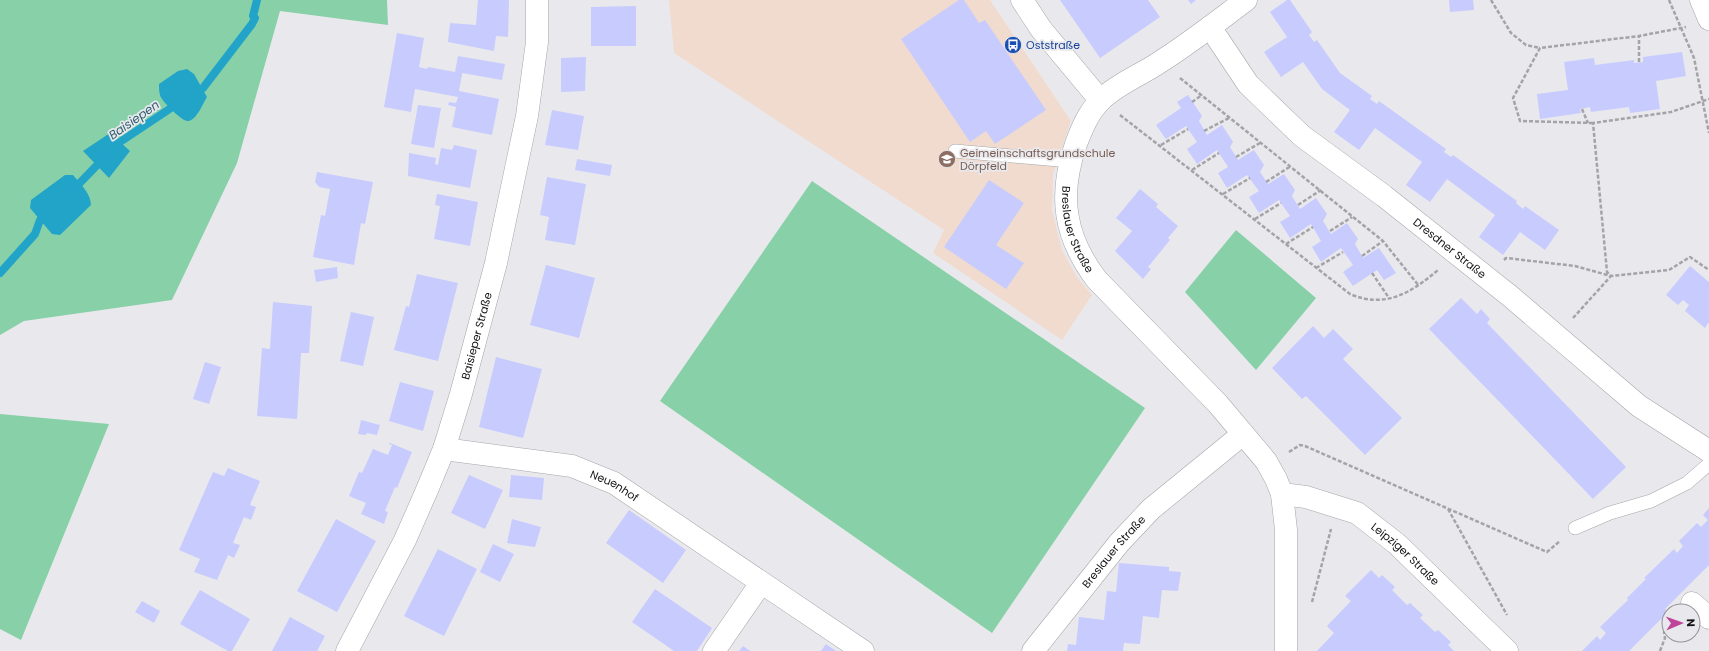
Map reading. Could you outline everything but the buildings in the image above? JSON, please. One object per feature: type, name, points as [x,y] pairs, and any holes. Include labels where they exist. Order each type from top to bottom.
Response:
[{"type":"street","name":"Baisieper Straße","points":[[347,651],[405,540],[444,449],[481,322],[496,263],[527,116],[537,42],[537,0]]},
{"type":"street","points":[[1022,0],[1041,28],[1100,100]]},
{"type":"street","name":"Breslauer Straße","points":[[1246,0],[1160,63],[1122,84],[1100,100],[1087,118],[1070,161],[1066,178],[1067,211],[1076,247],[1086,266],[1097,280],[1218,404],[1244,434],[1270,468],[1282,494],[1286,530],[1286,651]]},
{"type":"street","name":"Dresdner Straße","points":[[1210,27],[1248,84],[1302,136],[1384,196],[1489,280],[1639,406],[1709,451]]},
{"type":"street","name":"Breslauer Straße","points":[[1033,651],[1089,578],[1124,537],[1151,509],[1244,434]]},
{"type":"street","name":"Neuenhof","points":[[444,449],[572,466],[614,483],[863,651]]},
{"type":"street","name":"Leipziger Straße","points":[[1282,494],[1306,497],[1357,513],[1397,544],[1507,651]]},
{"type":"street","points":[[714,651],[761,583]]},
{"type":"street","points":[[1692,602],[1709,618]]},
{"type":"lane","points":[[955,151],[1070,161]]},
{"type":"lane","points":[[1575,528],[1610,514],[1651,501],[1687,483],[1709,464]]},
{"type":"path","points":[[1491,0],[1511,33],[1526,46],[1540,48],[1639,36],[1682,29],[1706,12]]},
{"type":"path","points":[[1669,0],[1694,58],[1704,101],[1709,133]]},
{"type":"path","points":[[1638,62],[1639,36]]},
{"type":"path","points":[[1540,48],[1512,98],[1520,120],[1593,123],[1671,112],[1709,99]]},
{"type":"path","points":[[1120,114],[1350,294],[1367,300],[1389,298],[1411,291],[1420,286],[1383,240],[1352,217],[1321,190],[1160,63]]},
{"type":"path","points":[[1192,102],[1202,95]]},
{"type":"path","points":[[1582,109],[1588,123]]},
{"type":"path","points":[[1204,131],[1229,118]]},
{"type":"path","points":[[1593,123],[1607,272],[1611,276]]},
{"type":"path","points":[[1160,145],[1188,129]]},
{"type":"path","points":[[1236,157],[1260,143]]},
{"type":"path","points":[[1192,170],[1219,153]]},
{"type":"path","points":[[1266,182],[1291,166]]},
{"type":"path","points":[[1223,194],[1250,178]]},
{"type":"path","points":[[1298,205],[1321,190]]},
{"type":"path","points":[[1255,219],[1281,203]]},
{"type":"path","points":[[1330,231],[1352,217]]},
{"type":"path","points":[[1286,244],[1313,227]]},
{"type":"path","points":[[1362,256],[1383,240]]},
{"type":"path","points":[[1316,268],[1343,252]]},
{"type":"path","points":[[1489,280],[1506,258],[1575,266],[1611,276],[1669,270],[1690,257],[1709,270]]},
{"type":"path","points":[[1372,274],[1389,298]]},
{"type":"path","points":[[1557,336],[1611,276]]},
{"type":"path","points":[[1270,468],[1292,449],[1300,445],[1305,446],[1547,552],[1575,528]]},
{"type":"path","points":[[1311,607],[1334,518],[1332,505]]},
{"type":"path","points":[[1448,509],[1508,617]]},
{"type":"shaded area","name":"Geimeinschaftsgrundschule Dörpfeld","points":[[669,0],[990,0],[1071,121],[1053,174],[1052,210],[1062,250],[1077,277],[1092,295],[1062,340],[933,253],[944,230],[674,53]]},
{"type":"green space","points":[[0,0],[387,0],[388,25],[280,11],[237,163],[172,300],[24,321],[0,335]]},
{"type":"green space","points":[[812,181],[1145,408],[992,633],[660,401]]},
{"type":"green space","points":[[1236,230],[1316,298],[1256,370],[1185,292]]},
{"type":"green space","points":[[0,414],[109,424],[21,640],[0,629]]},
{"type":"water","points":[[187,69],[194,74],[207,97],[197,115],[191,120],[186,121],[178,116],[160,96],[159,84],[178,71]]},
{"type":"water","points":[[110,133],[130,151],[109,178],[83,151]]},
{"type":"water","points":[[65,175],[73,175],[85,189],[91,201],[91,205],[60,235],[52,234],[30,208],[31,200]]},
{"type":"waterway","name":"Baisiepen","points":[[193,94],[203,88],[252,24],[255,18],[253,16],[257,0]]},
{"type":"waterway","name":"Baisiepen","points":[[113,150],[120,142],[180,102]]},
{"type":"waterway","name":"Baisiepen","points":[[72,191],[103,159]]},
{"type":"waterway","name":"Baisiepen","points":[[0,273],[35,234],[40,220],[47,213]]},
{"type":"place","name":"Oststraße","points":[[1013,45]]},
{"type":"place","name":"Geimeinschaftsgrundschule Dörpfeld","points":[[947,159]]}]
